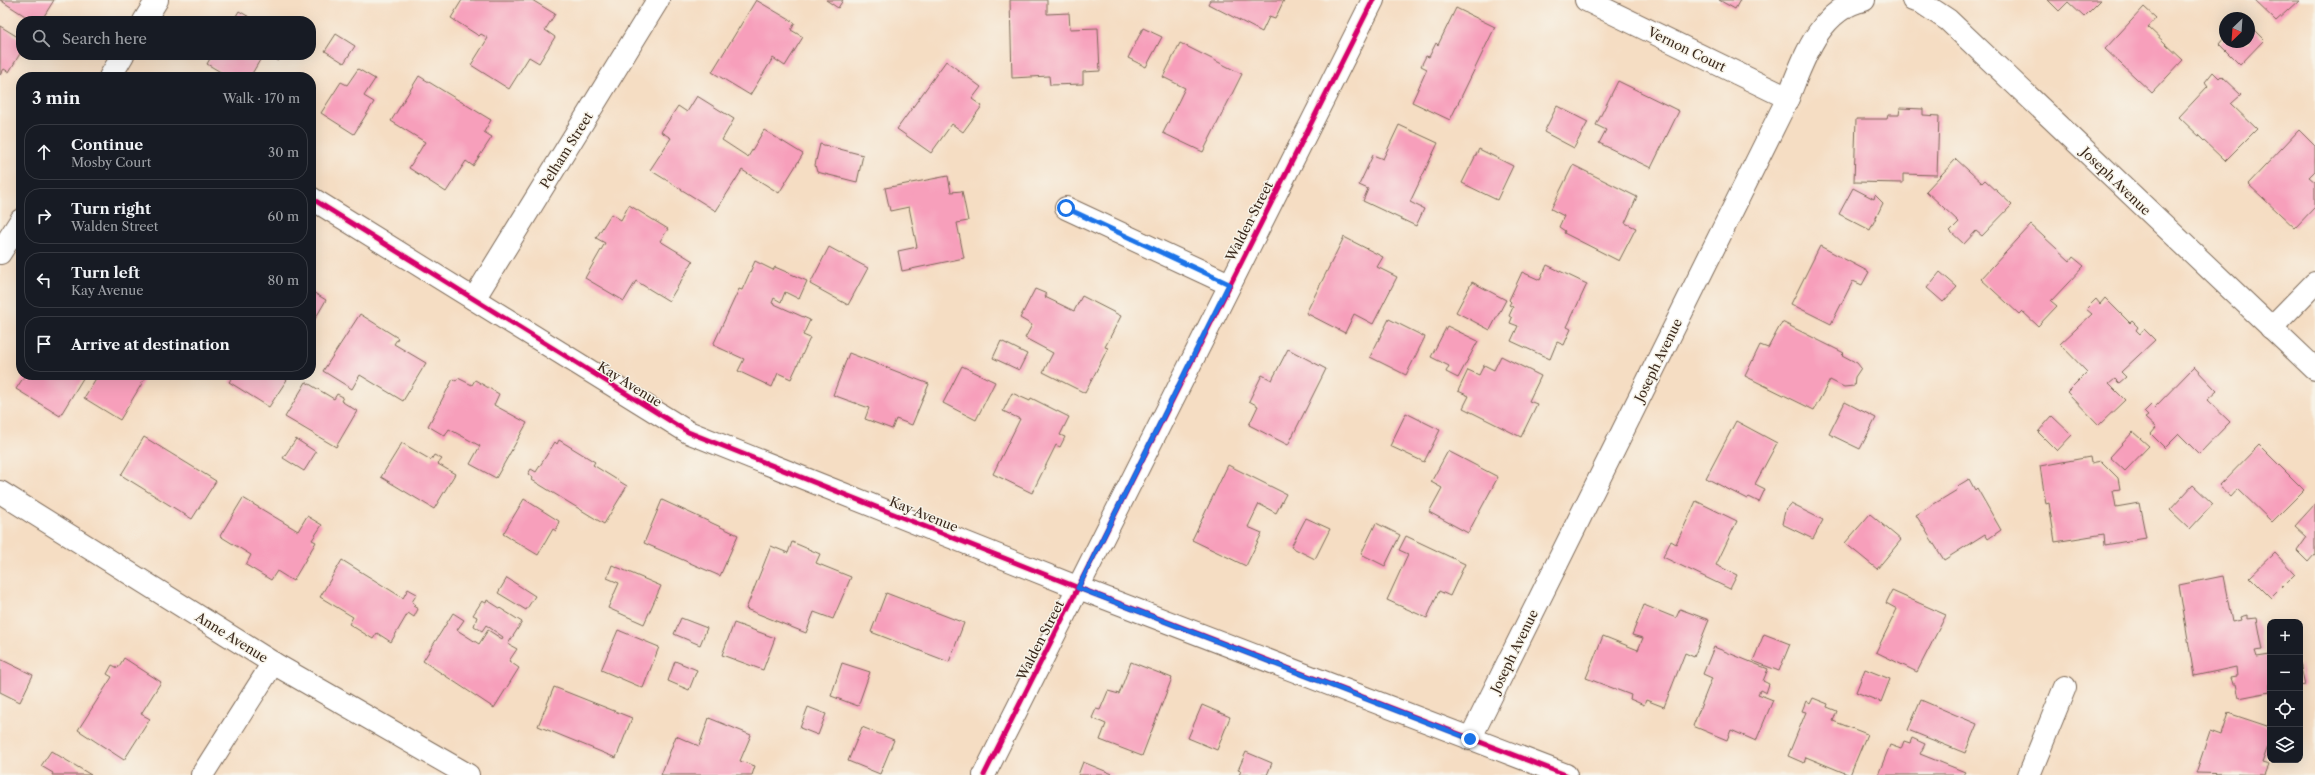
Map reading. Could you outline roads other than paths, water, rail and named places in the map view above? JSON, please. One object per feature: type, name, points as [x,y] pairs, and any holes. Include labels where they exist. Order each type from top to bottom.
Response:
[{"type":"street","points":[[147,16],[157,0]]},
{"type":"street","name":"Pelham Street","points":[[474,299],[658,0]]},
{"type":"street","name":"Walden Street","points":[[984,775],[1229,284],[1373,0]]},
{"type":"street","name":"Vernon Court","points":[[1586,0],[1788,98]]},
{"type":"street","name":"Joseph Avenue","points":[[1470,739],[1788,98],[1809,48],[1826,21],[1857,1],[1864,0]]},
{"type":"street","name":"Joseph Avenue","points":[[1913,0],[1921,2],[1948,20],[2315,369]]},
{"type":"street","points":[[114,72],[121,60]]},
{"type":"street","name":"Kay Avenue","points":[[316,201],[688,432],[1078,588],[1566,775]]},
{"type":"street","points":[[1066,208],[1229,284]]},
{"type":"street","points":[[0,253],[16,228]]},
{"type":"street","points":[[2271,328],[2315,283]]},
{"type":"street","name":"Anne Avenue","points":[[0,492],[273,663],[468,775]]},
{"type":"street","points":[[202,775],[273,663]]},
{"type":"street","points":[[2029,775],[2065,687]]}]
